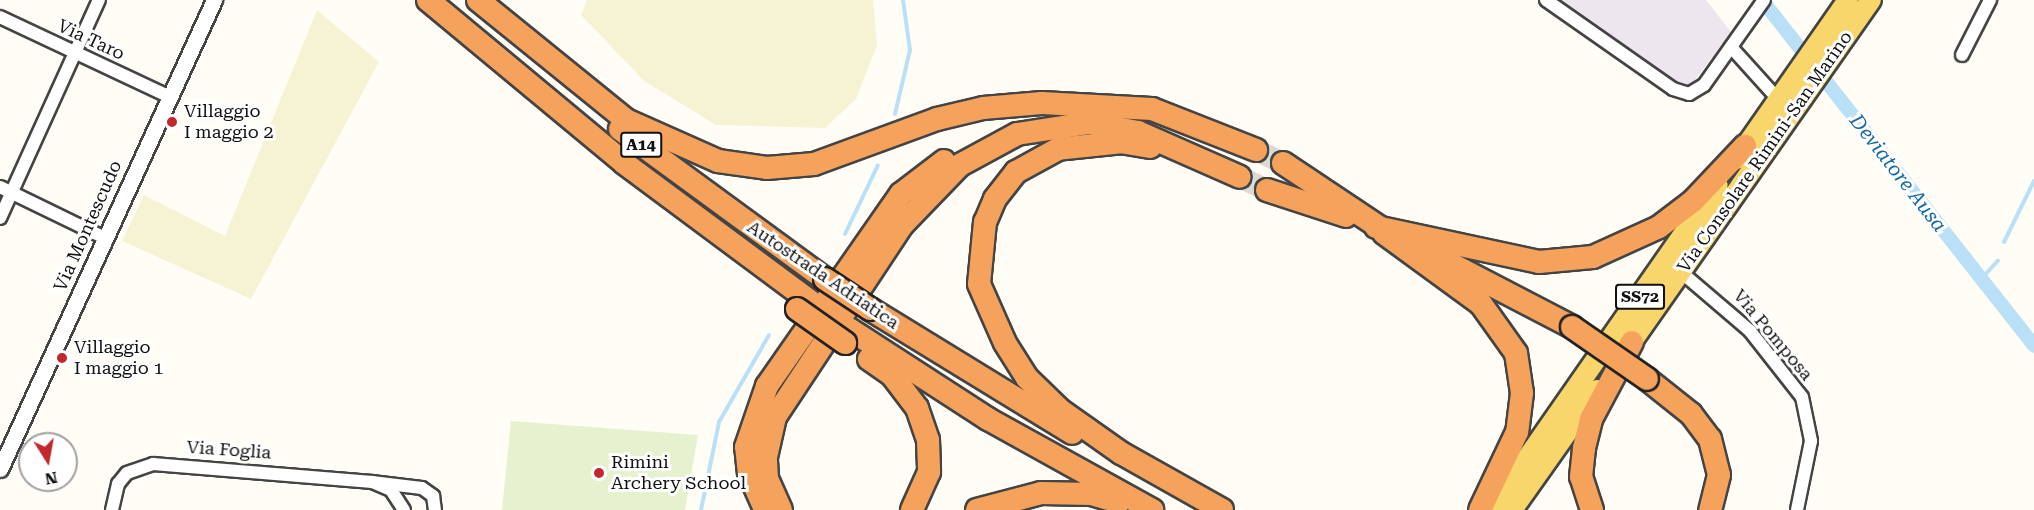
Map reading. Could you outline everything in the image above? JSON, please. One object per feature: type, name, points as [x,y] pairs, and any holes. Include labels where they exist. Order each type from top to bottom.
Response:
[{"type":"highway","name":"A14","points":[[428,0],[624,164],[647,196],[847,336]]},
{"type":"highway","name":"Autostrada Adriatica","points":[[465,0],[700,192],[825,279],[1015,400],[1209,510]]},
{"type":"highway","points":[[478,0],[626,120],[718,161],[767,168],[814,164],[983,108],[1042,103],[1152,109],[1256,150]]},
{"type":"highway","points":[[766,510],[749,474],[746,447],[756,410],[800,334],[902,194],[990,134],[1052,119],[1152,109]]},
{"type":"highway","points":[[781,510],[767,479],[766,457],[775,417],[902,225],[936,184],[1017,134],[1050,127],[1118,125],[1240,177]]},
{"type":"highway","points":[[1189,154],[1123,142],[1042,156],[1016,172],[994,199],[985,222],[979,284],[1005,343],[1028,378],[1060,410],[1121,453],[1222,510]]},
{"type":"highway","points":[[1267,190],[1372,225],[1539,262],[1593,257],[1659,227],[1693,201],[1745,146]]},
{"type":"highway","points":[[1282,163],[1481,304],[1516,353],[1522,393],[1517,432],[1480,510]]},
{"type":"highway","points":[[1372,225],[1572,327],[1691,414],[1710,439],[1719,475],[1710,510]]},
{"type":"highway","name":"Autostrada Adriatica","points":[[847,336],[988,419],[1152,510]]},
{"type":"highway","points":[[847,336],[892,375],[917,408],[928,440],[929,472],[912,510]]},
{"type":"highway","points":[[1592,510],[1581,477],[1584,448],[1591,419],[1632,342]]},
{"type":"highway","points":[[977,510],[1041,494],[1091,494],[1144,510]]},
{"type":"main road","name":"Via Consolare Rimini-San Marino","points":[[1833,38],[1848,0]]},
{"type":"main road","name":"Via Consolare Rimini-San Marino","points":[[1491,510],[1745,146],[1790,94],[1833,38],[1871,0]]},
{"type":"main road","name":"Via Consolare Rimini-San Marino","points":[[1512,510],[1681,272],[1790,94]]},
{"type":"street","points":[[0,218],[6,190],[99,0]]},
{"type":"street","name":"Via Montescudo","points":[[0,469],[168,96],[214,0]]},
{"type":"street","points":[[1546,0],[1680,92],[1697,92],[1764,0]]},
{"type":"street","points":[[1962,55],[1990,0]]},
{"type":"street","name":"Via Taro","points":[[0,17],[168,96]]},
{"type":"street","points":[[1731,47],[1790,94]]},
{"type":"street","points":[[6,190],[105,238]]},
{"type":"street","name":"Via Pomposa","points":[[1681,272],[1750,331],[1802,397],[1811,441],[1797,510]]},
{"type":"street","name":"Via Foglia","points":[[112,510],[118,484],[127,473],[153,464],[422,488],[432,496],[435,510]]},
{"type":"street","name":"Via Foglia","points":[[372,482],[391,490],[404,510]]},
{"type":"shaded area","points":[[587,0],[873,0],[877,45],[856,99],[825,128],[716,125],[644,81],[581,15]]},
{"type":"shaded area","points":[[1556,0],[1706,0],[1731,32],[1692,84],[1684,87]]},
{"type":"shaded area","points":[[317,10],[379,62],[251,299],[122,241],[144,195],[225,236]]},
{"type":"green space","name":"Rimini Archery School","points":[[511,421],[698,435],[685,510],[502,510]]},
{"type":"waterway","points":[[895,114],[910,50],[903,0]]},
{"type":"waterway","name":"Deviatore Ausa","points":[[1762,0],[2034,346]]},
{"type":"waterway","points":[[845,234],[878,165]]},
{"type":"waterway","points":[[2004,242],[2034,181]]},
{"type":"waterway","points":[[1981,279],[1998,261]]},
{"type":"waterway","points":[[701,510],[719,422],[769,335]]},
{"type":"tunnel","points":[[1256,150],[1283,163]]},
{"type":"tunnel","points":[[1240,177],[1267,190]]},
{"type":"place","name":"Villaggio I maggio 2","points":[[172,122]]},
{"type":"place","name":"Villaggio I maggio 1","points":[[62,358]]},
{"type":"place","name":"Rimini Archery School","points":[[599,473]]}]
